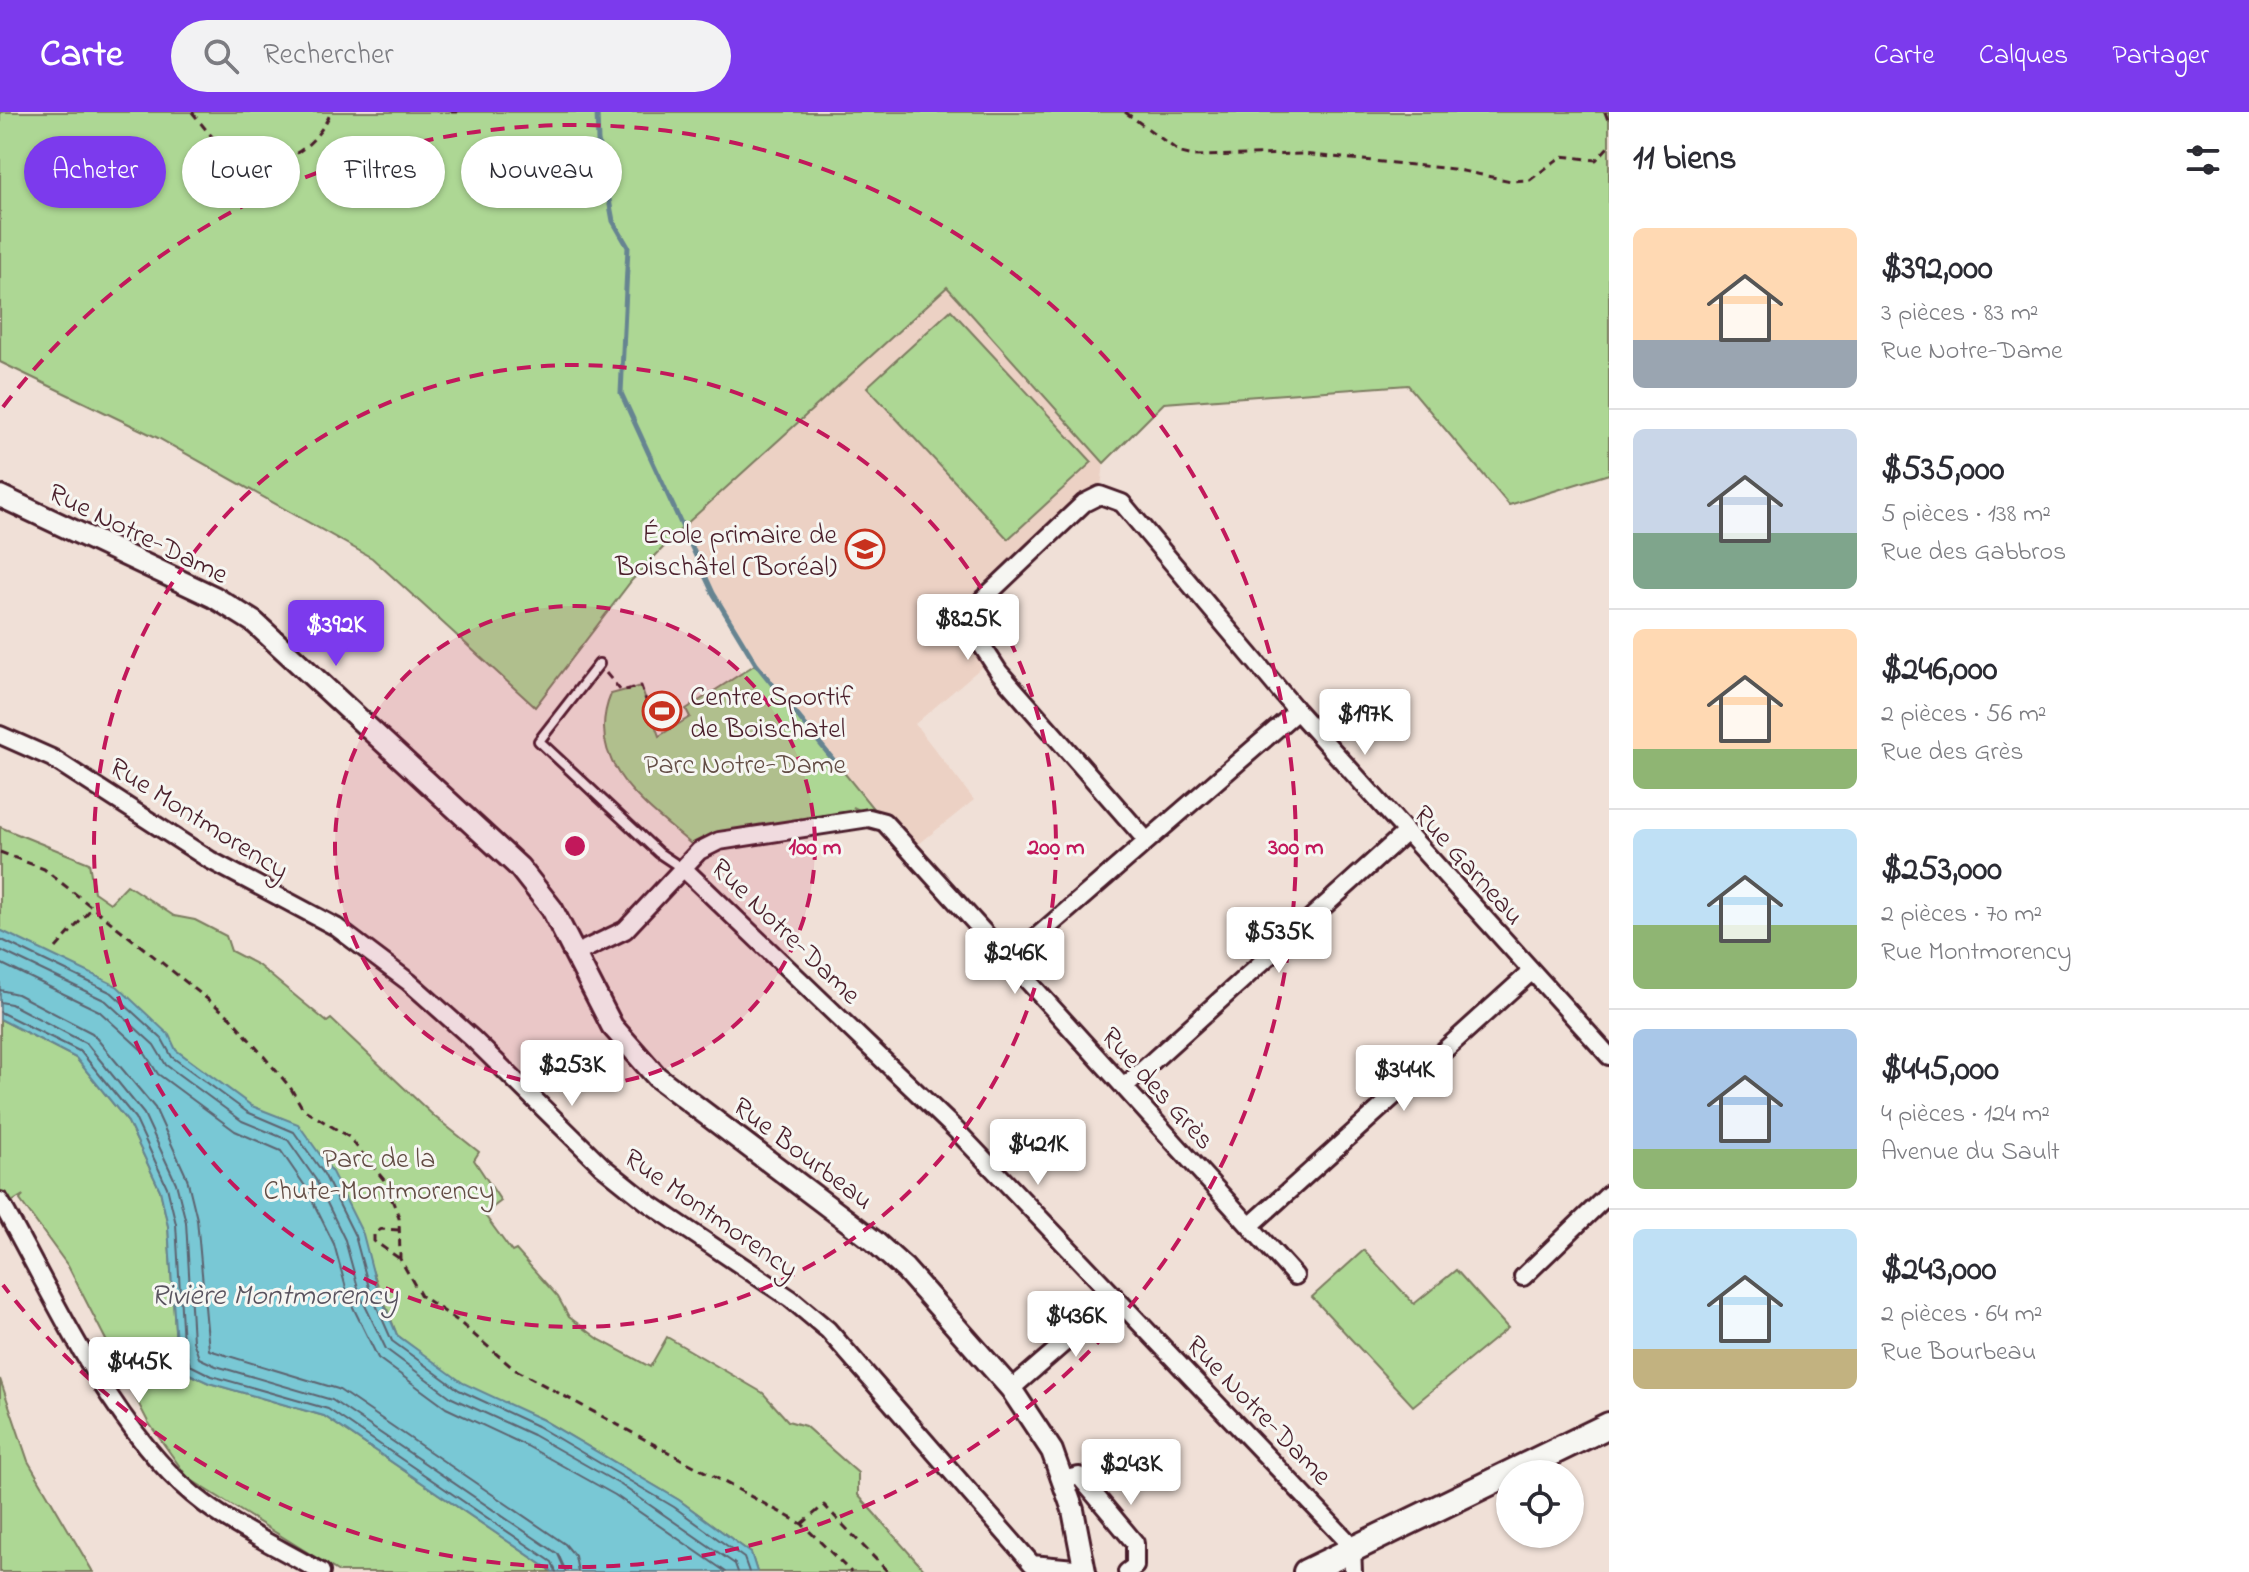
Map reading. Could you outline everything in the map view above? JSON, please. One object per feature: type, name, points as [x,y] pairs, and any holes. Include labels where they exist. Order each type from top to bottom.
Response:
[{"type":"main road","points":[[1306,1572],[1352,1546],[1609,1425]]},
{"type":"street","name":"Rue Garneau","points":[[1147,841],[999,672],[970,627],[975,608],[983,599],[1084,503],[1100,495],[1122,503],[1297,711],[1609,1056]]},
{"type":"street","name":"Rue Notre-Dame","points":[[0,496],[214,597],[254,622],[519,867],[552,909],[575,954],[625,930],[684,869],[954,1128],[1352,1546]]},
{"type":"street","points":[[1010,960],[1297,711]]},
{"type":"street","name":"Rue Montmorency","points":[[0,735],[52,758],[210,860],[336,927],[409,982],[602,1166],[647,1202],[791,1299],[828,1330],[1032,1564],[1085,1570]]},
{"type":"street","name":"Rue des Grès","points":[[684,869],[699,851],[719,841],[869,818],[884,822],[1295,1276]]},
{"type":"street","points":[[1124,1087],[1406,832]]},
{"type":"street","name":"Rue Bourbeau","points":[[575,954],[612,1026],[657,1077],[874,1241],[905,1269],[1011,1389],[1052,1451],[1073,1510],[1085,1570]]},
{"type":"street","points":[[1250,1226],[1532,971]]},
{"type":"street","points":[[1523,1277],[1609,1194]]},
{"type":"street","points":[[0,1201],[122,1417],[164,1468],[205,1504],[321,1572]]},
{"type":"street","points":[[1011,1389],[1116,1298]]},
{"type":"street","points":[[1062,1480],[1079,1476],[1135,1543],[1135,1566],[1127,1572]]},
{"type":"street","points":[[1352,1546],[1353,1572]]},
{"type":"lane","points":[[599,664],[539,741],[659,853],[684,869]]},
{"type":"path","points":[[192,112],[234,155],[264,163],[294,156],[319,133],[331,112]]},
{"type":"path","points":[[451,112],[458,112]]},
{"type":"path","points":[[1125,112],[1181,153],[1194,156],[1302,154],[1453,169],[1511,181],[1530,180],[1562,156],[1596,160],[1609,146]]},
{"type":"path","points":[[1605,112],[1609,123]]},
{"type":"path","points":[[599,664],[621,691],[641,686],[650,712]]},
{"type":"path","points":[[0,852],[44,869],[230,1017],[290,1087],[303,1109],[349,1137],[384,1180],[399,1217],[400,1259]]},
{"type":"path","points":[[56,948],[91,909]]},
{"type":"path","points":[[399,1230],[382,1229],[374,1233],[374,1241],[400,1259],[421,1296],[458,1321],[514,1369],[802,1524],[851,1572]]},
{"type":"path","points":[[802,1524],[824,1505],[888,1572]]},
{"type":"shaded area","name":"École primaire de Boischâtel (Boréal)","points":[[947,287],[1104,463],[1100,495],[983,599],[970,627],[990,660],[915,724],[974,800],[910,851],[756,664],[713,593],[684,526]]},
{"type":"green space","points":[[0,112],[1609,112],[1609,474],[1509,505],[1408,385],[1164,403],[1104,463],[947,287],[684,526],[632,580],[535,707],[372,558],[158,438],[0,362]]},
{"type":"green space","points":[[951,310],[1092,462],[1008,539],[867,387]]},
{"type":"green space","name":"Parc Notre-Dame","points":[[756,664],[884,822],[853,807],[869,818],[699,851],[626,784],[613,764],[605,743],[604,720],[611,694],[641,686],[659,736],[690,717],[686,709]]},
{"type":"green space","name":"Parc de la Chute-Montmorency","points":[[0,827],[89,863],[94,892],[110,903],[127,885],[174,916],[195,920],[226,936],[231,951],[258,965],[327,1022],[331,1019],[435,1117],[479,1152],[474,1160],[501,1201],[484,1214],[512,1252],[516,1250],[558,1297],[569,1317],[600,1340],[650,1367],[667,1337],[763,1393],[788,1421],[805,1426],[858,1473],[858,1495],[926,1572],[757,1572],[751,1553],[679,1500],[541,1419],[464,1387],[397,1335],[371,1267],[205,1072],[182,1055],[0,953]]},
{"type":"green space","points":[[0,1019],[76,1058],[128,1122],[160,1190],[168,1226],[176,1344],[183,1371],[209,1383],[324,1416],[553,1572],[339,1572],[188,1478],[148,1422],[68,1266],[20,1200],[23,1195],[0,1209]]},
{"type":"green space","points":[[1364,1250],[1414,1304],[1456,1270],[1508,1328],[1413,1406],[1312,1297]]},
{"type":"green space","points":[[0,1379],[28,1461],[93,1572],[0,1572]]},
{"type":"water","name":"Rivière Montmorency","points":[[0,930],[117,986],[169,1035],[176,1050],[252,1106],[298,1124],[331,1170],[363,1234],[377,1288],[397,1335],[463,1383],[541,1419],[679,1500],[751,1553],[757,1572],[553,1572],[324,1416],[209,1383],[183,1371],[176,1344],[168,1226],[160,1190],[128,1122],[76,1058],[0,1019]]},
{"type":"waterway","points":[[597,112],[598,141],[613,221],[628,247],[621,393],[713,593],[756,664],[839,767]]},
{"type":"place","name":"École primaire de Boischâtel (Boréal)","points":[[865,549]]},
{"type":"place","name":"Centre Sportif de Boischatel","points":[[662,711]]}]
